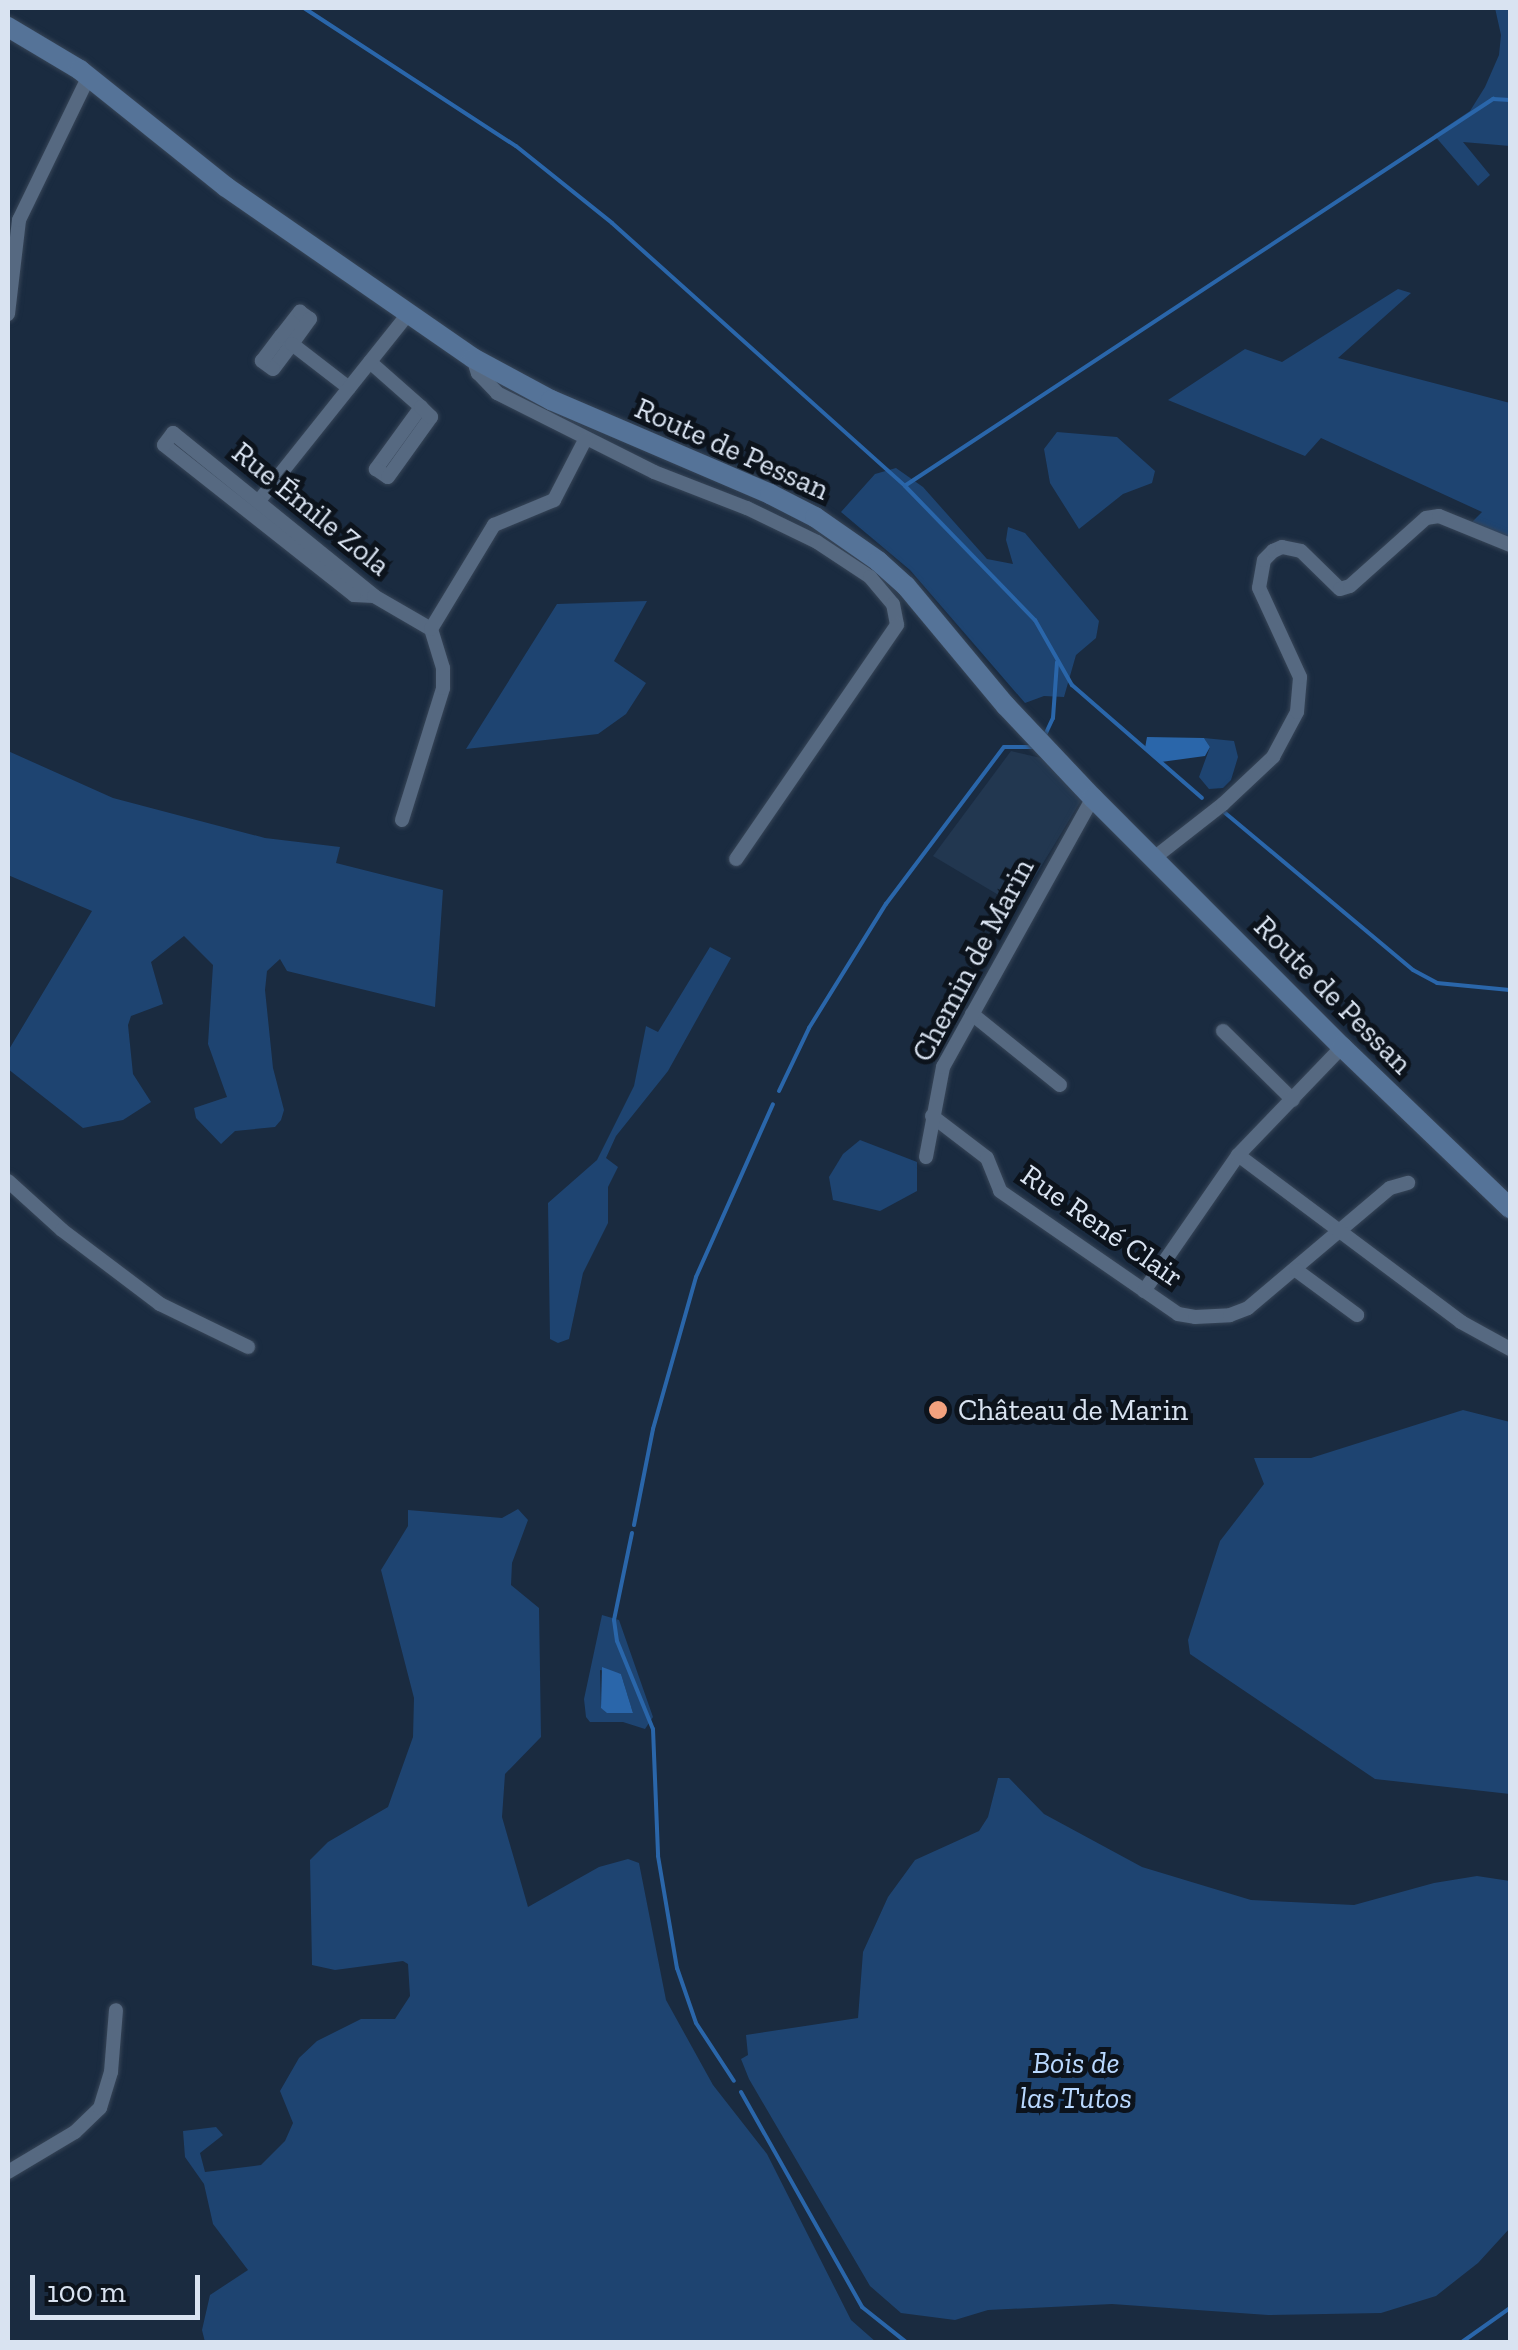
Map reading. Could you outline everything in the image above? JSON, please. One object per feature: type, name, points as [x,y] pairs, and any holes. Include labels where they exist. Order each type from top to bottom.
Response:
[{"type":"main road","name":"Route de Pessan","points":[[8,27],[89,76],[226,187],[473,358],[551,400],[770,494],[815,517],[878,561],[906,586],[1006,706],[1093,798],[1510,1208]]},
{"type":"street","points":[[8,314],[13,223],[89,76]]},
{"type":"street","points":[[258,502],[408,314]]},
{"type":"street","points":[[286,340],[349,388]]},
{"type":"street","points":[[473,358],[478,372],[497,393],[585,440],[747,508],[842,556],[870,577],[898,616],[897,625],[736,858]]},
{"type":"street","points":[[370,362],[431,417],[388,478],[376,469],[421,408]]},
{"type":"street","name":"Rue Émile Zola","points":[[374,596],[354,595],[164,445],[173,433],[374,596],[431,629]]},
{"type":"street","points":[[402,820],[443,688],[443,668],[431,629],[494,526],[554,500],[585,440]]},
{"type":"street","points":[[654,472],[663,450]]},
{"type":"street","points":[[1154,858],[1223,804],[1274,757],[1297,712],[1300,677],[1259,588],[1264,560],[1273,552],[1282,546],[1301,551],[1340,589],[1350,586],[1426,518],[1439,516],[1510,545]]},
{"type":"street","name":"Chemin de Marin","points":[[926,1157],[943,1067],[1093,798]]},
{"type":"street","points":[[972,1014],[1060,1084]]},
{"type":"street","points":[[1223,1030],[1293,1100]]},
{"type":"street","points":[[1144,1291],[1238,1155],[1342,1047]]},
{"type":"street","name":"Rue René Clair","points":[[932,1116],[988,1158],[1000,1191],[1178,1314],[1212,1318],[1248,1308],[1390,1188],[1408,1183]]},
{"type":"street","points":[[1238,1155],[1461,1322],[1510,1349]]},
{"type":"street","points":[[8,1181],[62,1230],[160,1304],[248,1347]]},
{"type":"street","points":[[1296,1270],[1357,1315]]},
{"type":"street","points":[[8,2172],[75,2132],[100,2108],[110,2072],[116,2010]]},
{"type":"shaded area","points":[[1147,737],[1204,738],[1210,747],[1205,756],[1161,762],[1145,748]]},
{"type":"shaded area","points":[[1011,751],[1041,758],[1082,799],[1017,906],[933,856]]},
{"type":"shaded area","points":[[602,1667],[621,1674],[633,1713],[607,1713],[601,1708]]},
{"type":"green space","points":[[1495,8],[1510,8],[1510,146],[1463,142],[1490,175],[1478,186],[1434,135],[1470,111],[1485,87],[1499,55],[1501,35]]},
{"type":"green space","points":[[1398,289],[1411,293],[1338,358],[1510,403],[1510,538],[1472,522],[1482,512],[1321,438],[1305,456],[1168,400],[1245,349],[1282,362]]},
{"type":"green space","points":[[1057,432],[1117,437],[1155,471],[1152,483],[1123,494],[1079,529],[1050,483],[1044,449]]},
{"type":"green space","points":[[896,468],[923,487],[987,559],[1013,564],[1006,540],[1008,527],[1025,533],[1099,621],[1096,638],[1076,655],[1064,697],[1044,696],[1025,703],[910,570],[841,512],[875,474]]},
{"type":"green space","points":[[647,601],[614,661],[646,683],[626,714],[598,734],[466,749],[557,604]]},
{"type":"green space","points":[[1204,738],[1234,741],[1238,757],[1231,780],[1223,788],[1209,789],[1199,777],[1210,747]]},
{"type":"green space","points":[[8,751],[113,798],[265,838],[340,847],[336,863],[443,890],[435,1007],[287,971],[280,959],[267,971],[265,990],[273,1068],[284,1110],[281,1120],[275,1127],[235,1131],[221,1144],[196,1118],[194,1108],[227,1097],[208,1044],[213,965],[184,936],[151,962],[163,1004],[131,1016],[128,1025],[133,1074],[151,1102],[123,1120],[83,1128],[8,1069],[8,1051],[92,911],[8,875]]},
{"type":"green space","points":[[710,947],[731,958],[668,1071],[616,1136],[606,1158],[618,1167],[608,1187],[608,1223],[583,1273],[569,1339],[558,1343],[550,1339],[548,1203],[597,1160],[634,1086],[646,1026],[658,1032]]},
{"type":"green space","points":[[860,1140],[917,1162],[917,1191],[880,1211],[833,1200],[829,1177],[843,1154]]},
{"type":"green space","points":[[1463,1410],[1510,1422],[1510,1794],[1375,1779],[1190,1654],[1188,1640],[1220,1541],[1264,1484],[1254,1458],[1311,1458]]},
{"type":"green space","points":[[518,1509],[528,1520],[512,1563],[511,1585],[539,1608],[541,1737],[505,1774],[502,1817],[528,1907],[599,1867],[628,1859],[639,1863],[666,2000],[713,2085],[767,2154],[851,2320],[876,2342],[205,2342],[202,2330],[210,2295],[248,2270],[213,2224],[204,2184],[185,2157],[183,2131],[216,2127],[223,2135],[200,2153],[205,2172],[261,2165],[285,2141],[293,2123],[280,2091],[299,2058],[317,2041],[361,2019],[395,2019],[410,1996],[408,1964],[403,1961],[335,1970],[312,1965],[310,1860],[328,1842],[388,1807],[413,1737],[414,1698],[381,1570],[408,1526],[408,1510],[502,1518]]},
{"type":"green space","points":[[602,1615],[619,1620],[653,1717],[645,1729],[623,1722],[590,1722],[584,1699]],"holes":[[[600,1670],[621,1674],[633,1713],[601,1708]]]},
{"type":"green space","name":"Bois de las Tutos","points":[[998,1778],[1009,1778],[1044,1814],[1142,1867],[1251,1900],[1354,1905],[1434,1883],[1477,1876],[1510,1881],[1510,2228],[1478,2263],[1436,2296],[1381,2313],[1268,2315],[1112,2304],[988,2310],[955,2320],[901,2313],[870,2286],[749,2079],[741,2059],[748,2055],[746,2035],[858,2018],[863,1952],[888,1897],[915,1860],[979,1831],[988,1817]]},
{"type":"waterway","points":[[304,8],[516,146],[612,223],[905,486],[1035,620],[1072,685],[1202,798]]},
{"type":"waterway","points":[[906,485],[1493,99],[1510,100]]},
{"type":"waterway","points":[[1045,735],[1053,718],[1057,662]]},
{"type":"waterway","points":[[779,1091],[809,1028],[886,904],[1004,747],[1032,747]]},
{"type":"waterway","points":[[1224,812],[1413,970],[1437,983],[1510,990]]},
{"type":"waterway","points":[[634,1525],[653,1429],[696,1277],[773,1104]]},
{"type":"waterway","points":[[632,1533],[614,1620],[617,1641],[653,1729],[658,1856],[677,1968],[696,2023],[734,2081]]},
{"type":"waterway","points":[[741,2092],[862,2307],[906,2342]]},
{"type":"waterway","points":[[1462,2342],[1510,2308]]},
{"type":"place","name":"Château de Marin","points":[[938,1410]]}]
